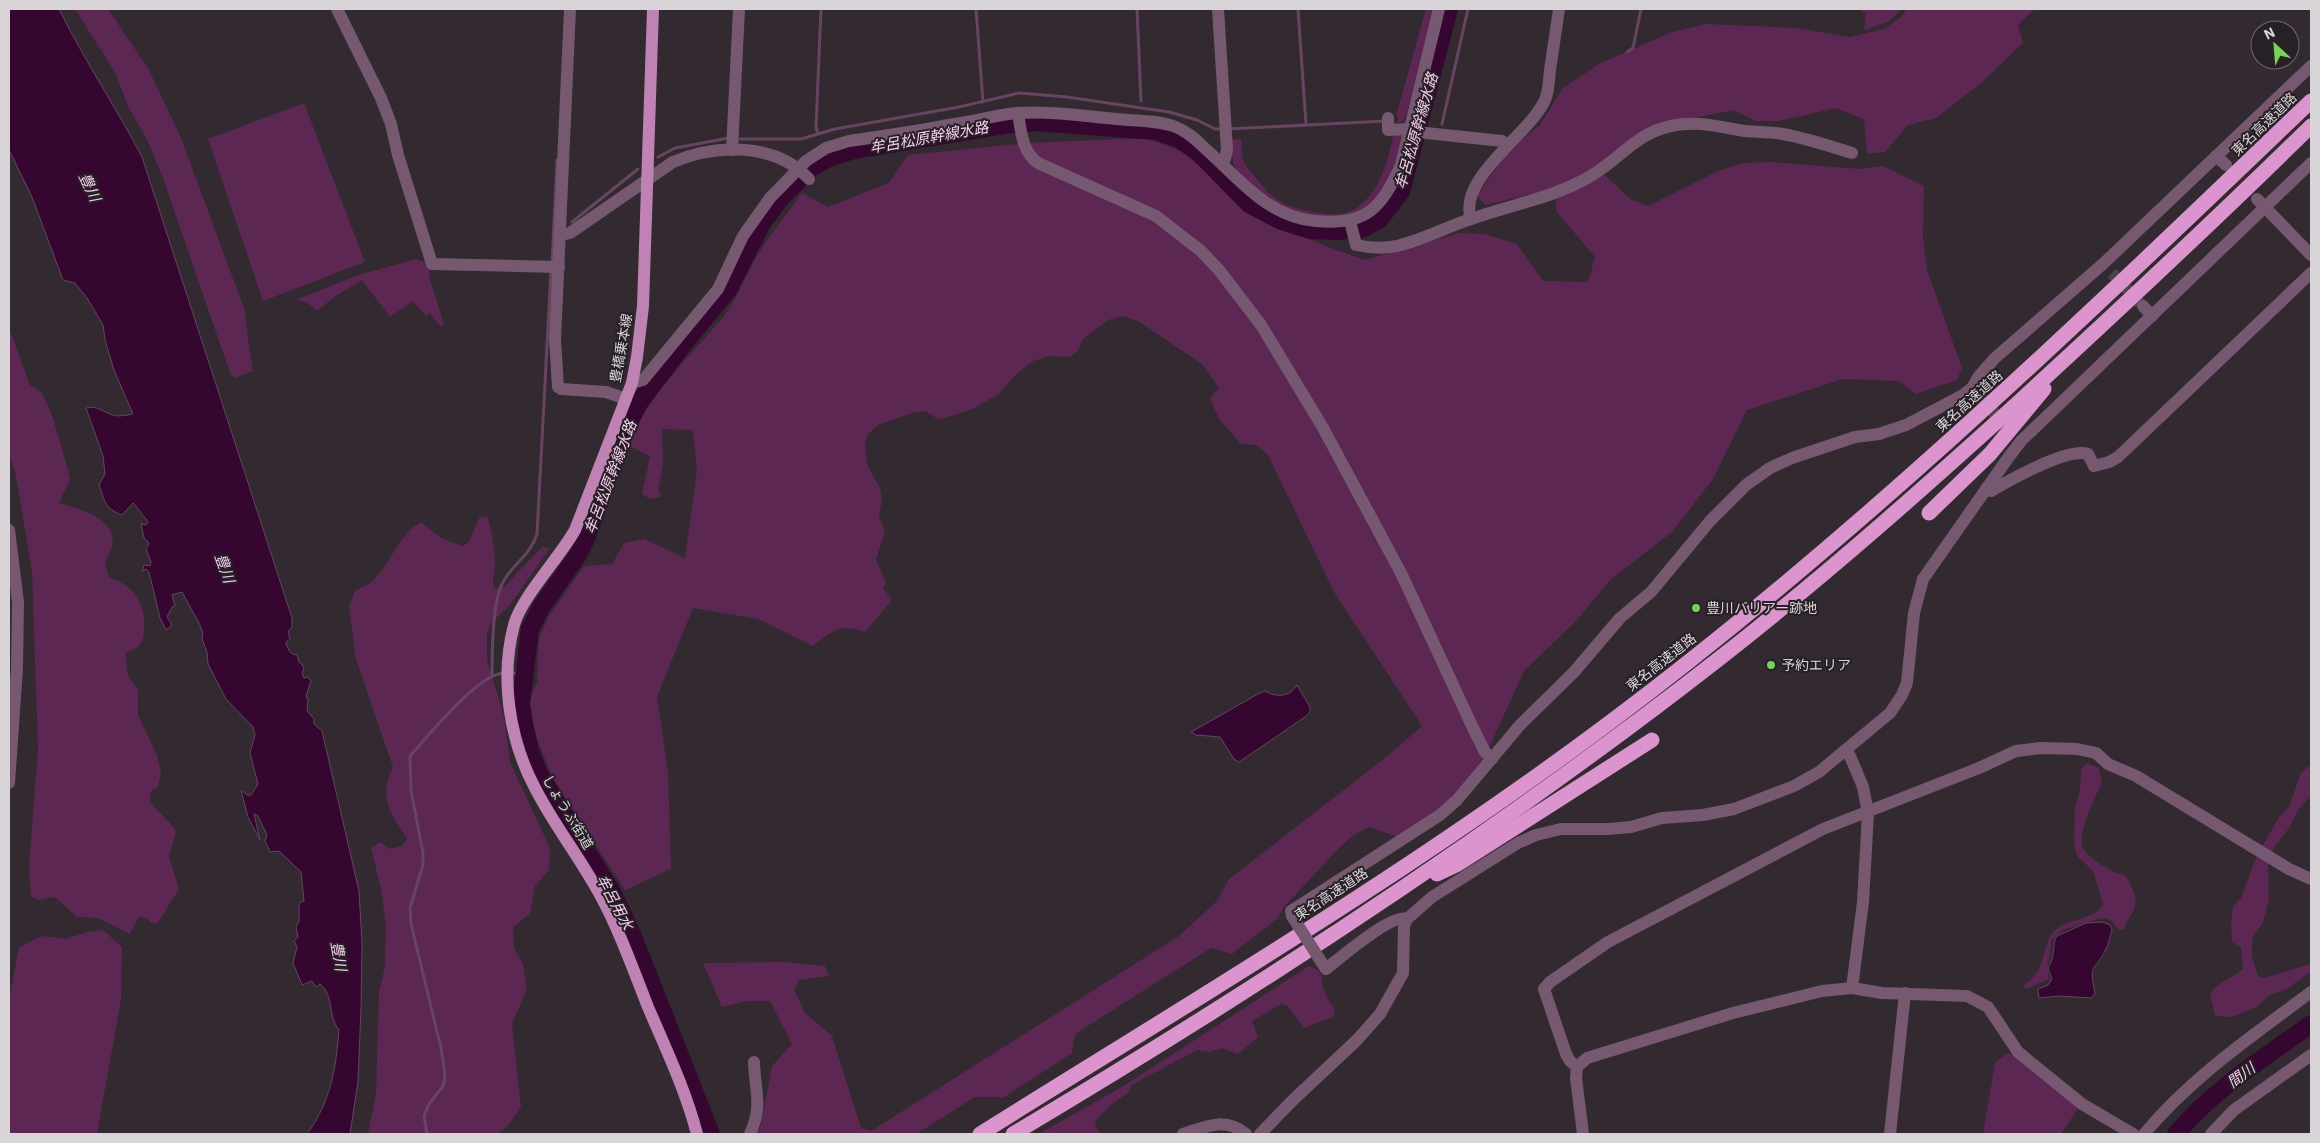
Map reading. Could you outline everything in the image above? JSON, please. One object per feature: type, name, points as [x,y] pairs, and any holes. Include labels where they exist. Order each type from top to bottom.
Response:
[{"type":"highway","name":"東名高速道路","points":[[980,1134],[1304,932],[1438,844],[1604,726],[1711,644],[1840,538],[1972,422],[2311,101]]},
{"type":"highway","points":[[1013,1134],[1093,1086],[1388,898],[1526,803],[1722,657],[1851,551],[2082,344],[2195,239],[2311,126]]},
{"type":"highway","points":[[1930,513],[1990,454],[2082,344]]},
{"type":"highway","points":[[1388,898],[1458,864],[1652,740]]},
{"type":"main road","name":"豊橋乗本線","points":[[508,664],[515,622],[526,601],[575,530],[632,383],[643,306],[654,9]]},
{"type":"main road","name":"しょうぶ街道","points":[[508,664],[507,681],[510,710],[522,760],[534,786],[599,893],[615,926],[677,1076],[697,1134]]},
{"type":"street","points":[[337,9],[382,98],[432,264],[558,267]]},
{"type":"street","points":[[570,9],[561,235],[558,267],[556,339],[558,387],[561,390],[606,392],[626,399]]},
{"type":"street","points":[[732,150],[739,9]]},
{"type":"street","points":[[1218,9],[1227,150],[1222,163]]},
{"type":"street","points":[[1351,228],[1377,205],[1391,187],[1401,165],[1439,9]]},
{"type":"street","points":[[1471,219],[1469,206],[1474,189],[1494,158],[1530,124],[1547,97],[1559,9]]},
{"type":"street","points":[[1407,918],[1396,919],[1371,934],[1326,969],[1292,916],[1291,911],[1440,816],[1457,800],[1520,725],[1574,672],[1620,618],[1651,592],[1710,522],[1746,485],[1770,468],[1792,458],[1855,437],[1880,434],[1906,425],[1976,392],[1979,376],[1995,358],[2108,268],[2216,156],[2311,66]]},
{"type":"street","points":[[632,383],[643,380],[718,290],[754,218],[826,148],[849,141],[1019,121],[1058,113],[1156,123],[1176,127],[1194,138],[1268,205],[1291,215],[1351,228]]},
{"type":"street","points":[[1019,121],[1030,157],[1038,163],[1156,216],[1175,229],[1201,251],[1219,270],[1261,325],[1322,426],[1401,573],[1473,728],[1485,752],[1492,759]]},
{"type":"street","points":[[1388,122],[1388,130],[1411,129],[1426,133],[1502,141],[1507,145]]},
{"type":"street","points":[[1351,228],[1356,245],[1371,249],[1397,246],[1471,219],[1559,191],[1588,178],[1608,165],[1631,144],[1648,133],[1670,126],[1699,122],[1747,131],[1777,133],[1852,153]]},
{"type":"street","points":[[561,235],[570,233],[673,162],[687,156],[713,151],[732,150],[772,155],[802,173]]},
{"type":"street","points":[[2216,156],[2226,165]]},
{"type":"street","points":[[1260,1134],[1357,1040],[1380,1014],[1403,973],[1402,933],[1407,918],[1432,896],[1536,835],[1562,829],[1631,827],[1662,818],[1703,815],[1734,809],[1794,786],[1819,772],[1890,713],[1908,683],[1914,613],[1923,579],[1986,489],[2018,438],[2152,316],[2262,204],[2311,163]]},
{"type":"street","points":[[2262,204],[2311,255]]},
{"type":"street","points":[[1986,489],[1991,491],[2037,466],[2073,454],[2088,454],[2094,466],[2104,464],[2118,457],[2311,273]]},
{"type":"street","points":[[2143,306],[2152,316]]},
{"type":"street","points":[[9,530],[18,602],[9,781]]},
{"type":"street","points":[[1578,1067],[1570,1061],[1566,1054],[1544,989],[1550,982],[1608,942],[1823,829],[1868,813],[2016,751],[2041,748],[2088,750],[2108,764],[2136,776],[2289,868],[2311,879]]},
{"type":"street","points":[[1846,750],[1858,774],[1868,813],[1862,902],[1852,988]]},
{"type":"street","points":[[1583,1134],[1576,1078],[1578,1067],[1587,1058],[1733,1013],[1822,991],[1852,988],[1882,993],[1967,996],[1979,1001],[1988,1008],[2018,1052],[2082,1104],[2133,1134]]},
{"type":"street","points":[[2144,1134],[2184,1090],[2207,1070],[2311,992]]},
{"type":"street","points":[[1890,1134],[1905,994]]},
{"type":"street","points":[[2210,1134],[2234,1110],[2311,1055]]},
{"type":"street","points":[[750,1134],[757,1116],[759,1097],[755,1081],[754,1062]]},
{"type":"street","points":[[1183,1134],[1221,1124],[1236,1126],[1246,1134]]},
{"type":"shaded area","points":[[75,9],[108,9],[149,70],[181,138],[245,311],[253,371],[234,378],[230,373],[163,178],[149,144],[128,106],[115,72]]},
{"type":"shaded area","points":[[1426,9],[1435,9],[1424,55],[1404,121],[1397,123],[1399,117],[1396,116]]},
{"type":"shaded area","points":[[1862,9],[1901,9],[1888,22],[1864,30],[1866,13],[1862,12]]},
{"type":"shaded area","points":[[1907,9],[2034,9],[2018,25],[2023,43],[1981,83],[1936,118],[1908,125],[1885,152],[1867,154],[1864,119],[1836,108],[1779,121],[1755,121],[1734,110],[1659,125],[1592,170],[1557,188],[1485,205],[1477,195],[1510,149],[1540,125],[1563,88],[1599,64],[1672,32],[1707,24],[1796,28],[1850,37],[1884,29],[1900,18]]},
{"type":"shaded area","points":[[304,103],[365,262],[263,301],[208,139]]},
{"type":"shaded area","points":[[1404,134],[1397,162],[1378,198],[1350,217],[1303,215],[1265,198],[1239,174],[1233,163],[1231,140],[1241,139],[1242,157],[1245,164],[1269,193],[1282,203],[1290,206],[1317,213],[1338,214],[1358,207],[1372,193],[1386,165],[1393,136]]},
{"type":"shaded area","points":[[1148,138],[1184,153],[1262,220],[1336,250],[1365,260],[1459,233],[1484,234],[1517,244],[1543,281],[1588,282],[1595,257],[1556,211],[1556,197],[1605,175],[1630,199],[1648,206],[1718,171],[1744,163],[1771,162],[1860,169],[1883,166],[1924,186],[1923,236],[1927,270],[1962,368],[1957,380],[1916,394],[1899,381],[1843,379],[1747,410],[1713,479],[1672,532],[1611,579],[1576,621],[1524,671],[1479,770],[1449,803],[1402,838],[1369,827],[1352,836],[1284,907],[1278,918],[1232,954],[1211,948],[1075,1034],[1072,1053],[1004,1097],[975,1097],[916,1134],[756,1134],[761,1124],[772,1066],[792,1044],[770,1001],[747,1001],[722,1007],[703,963],[785,962],[825,966],[829,976],[799,980],[794,989],[805,1013],[832,1036],[861,1128],[871,1131],[1179,936],[1217,901],[1229,879],[1385,758],[1422,726],[1334,592],[1268,455],[1256,445],[1241,444],[1219,419],[1210,398],[1219,388],[1202,364],[1138,321],[1123,316],[1108,320],[1083,339],[1078,351],[1069,357],[1050,356],[1033,361],[1015,375],[999,394],[972,409],[942,419],[936,418],[926,411],[912,413],[878,425],[867,435],[865,447],[868,467],[880,488],[882,499],[879,517],[885,531],[876,560],[886,582],[883,588],[892,600],[865,632],[843,628],[832,632],[813,646],[758,619],[693,608],[657,697],[668,772],[671,869],[625,890],[552,777],[530,721],[527,704],[537,683],[539,638],[549,616],[584,566],[612,564],[624,543],[644,539],[685,558],[697,470],[693,430],[662,429],[663,466],[658,490],[662,496],[650,499],[642,494],[650,456],[631,447],[635,431],[644,414],[670,377],[727,312],[761,249],[802,193],[828,207],[889,183],[908,155],[1027,143]]},
{"type":"shaded area","points":[[417,259],[426,263],[429,268],[430,280],[444,324],[441,327],[430,313],[426,316],[413,301],[390,317],[362,280],[334,297],[317,311],[307,302],[296,300],[358,275]]},
{"type":"shaded area","points":[[9,328],[30,385],[42,393],[52,415],[66,463],[70,479],[59,503],[96,516],[109,529],[112,537],[112,547],[105,562],[109,578],[118,581],[132,591],[141,605],[143,613],[143,639],[138,647],[125,653],[128,676],[138,690],[138,715],[157,755],[161,772],[158,787],[151,791],[150,801],[176,832],[169,857],[179,889],[157,924],[151,923],[147,918],[138,917],[130,934],[98,918],[77,917],[55,897],[39,900],[31,897],[29,868],[38,749],[32,571],[16,476],[9,453]]},
{"type":"shaded area","points":[[487,516],[494,547],[495,566],[493,580],[495,589],[504,587],[542,547],[550,548],[509,606],[491,623],[487,634],[487,660],[504,716],[510,762],[550,848],[549,870],[535,886],[530,914],[513,927],[514,948],[523,964],[527,989],[512,1024],[521,1107],[506,1128],[496,1134],[368,1134],[376,1094],[379,993],[385,966],[386,925],[381,889],[371,848],[380,842],[390,849],[402,846],[407,838],[388,804],[386,787],[393,767],[356,659],[349,607],[355,591],[375,579],[413,527],[421,522],[441,538],[462,546],[469,542],[479,518]]},
{"type":"shaded area","points":[[2086,763],[2099,768],[2102,783],[2085,823],[2081,840],[2082,846],[2095,860],[2126,876],[2135,895],[2135,907],[2124,929],[2119,930],[2111,920],[2101,918],[2062,930],[2051,941],[2048,968],[2049,979],[2026,989],[2023,985],[2032,979],[2037,972],[2048,940],[2053,933],[2065,924],[2089,916],[2103,904],[2093,871],[2077,856],[2074,843],[2075,807],[2080,790],[2081,769]]},
{"type":"shaded area","points":[[2311,764],[2311,796],[2298,810],[2290,827],[2273,849],[2268,861],[2269,899],[2263,922],[2252,939],[2252,956],[2258,976],[2263,978],[2311,964],[2311,971],[2287,989],[2269,995],[2258,1006],[2232,1017],[2215,1016],[2210,994],[2243,969],[2241,948],[2232,942],[2231,922],[2233,906],[2241,898],[2256,858],[2279,817],[2289,807],[2301,773]]},
{"type":"shaded area","points":[[103,930],[122,947],[121,999],[97,1134],[9,1134],[9,1001],[19,947],[42,936],[66,939],[87,932]]},
{"type":"shaded area","points":[[1309,966],[1320,974],[1324,991],[1335,1010],[1333,1017],[1304,1028],[1288,1006],[1281,1004],[1252,1021],[1258,1037],[1238,1054],[1222,1048],[1209,1052],[1197,1050],[1131,1085],[1129,1092],[1111,1105],[1095,1121],[1099,1134],[1039,1134],[1125,1085]]},
{"type":"shaded area","points":[[2006,1054],[2016,1054],[2079,1107],[2061,1134],[1983,1134],[1995,1063]]},
{"type":"water","name":"豊川","points":[[9,9],[59,9],[142,157],[292,618],[292,627],[288,632],[290,639],[286,644],[289,651],[297,655],[299,662],[302,664],[304,678],[308,677],[311,681],[306,696],[308,700],[307,711],[314,719],[314,724],[322,731],[359,891],[362,943],[361,1008],[358,1081],[350,1134],[307,1134],[321,1110],[334,1072],[339,1030],[335,1024],[325,989],[320,984],[316,987],[312,981],[302,985],[293,963],[297,947],[294,941],[298,937],[296,927],[299,921],[299,903],[304,901],[301,872],[279,851],[270,852],[265,841],[267,835],[258,816],[254,814],[260,840],[248,817],[241,790],[247,795],[251,795],[258,784],[250,753],[255,735],[253,727],[226,699],[208,664],[200,625],[182,592],[172,595],[175,606],[172,607],[167,617],[172,625],[166,630],[160,618],[149,572],[146,569],[142,571],[144,565],[150,566],[151,562],[146,549],[149,543],[144,538],[141,524],[146,525],[148,522],[133,503],[122,515],[108,507],[99,485],[105,474],[103,456],[86,408],[97,408],[115,416],[133,414],[114,370],[105,340],[103,325],[87,298],[75,283],[63,280],[32,197],[9,150]]},
{"type":"water","points":[[1297,685],[1310,707],[1310,712],[1239,762],[1234,759],[1220,737],[1196,735],[1191,732],[1258,694],[1265,691],[1274,695],[1283,695],[1291,692]]},
{"type":"water","points":[[2103,922],[2110,925],[2112,930],[2106,949],[2094,968],[2092,976],[2095,993],[2092,998],[2058,996],[2039,998],[2038,989],[2048,985],[2052,979],[2048,968],[2057,936],[2086,923]]},
{"type":"waterway","points":[[818,134],[816,127],[821,9]]},
{"type":"waterway","points":[[976,9],[983,102]]},
{"type":"waterway","points":[[1137,9],[1141,101]]},
{"type":"waterway","points":[[1298,9],[1306,124]]},
{"type":"waterway","name":"牟呂松原幹線水路","points":[[711,1134],[632,934],[612,892],[539,774],[530,751],[521,704],[530,629],[542,606],[578,555],[586,539],[623,435],[639,403],[681,347],[728,290],[762,223],[781,198],[811,168],[829,158],[854,150],[1004,125],[1035,122],[1155,131],[1179,139],[1199,153],[1249,204],[1281,221],[1310,230],[1362,229],[1379,220],[1401,192],[1449,9]]},
{"type":"waterway","points":[[1442,124],[1468,9]]},
{"type":"waterway","points":[[1627,52],[1633,48],[1641,9]]},
{"type":"waterway","points":[[740,139],[801,139],[835,129],[959,107],[1019,93],[1067,97],[1169,112],[1197,120],[1215,129],[1221,129]]},
{"type":"waterway","points":[[1228,129],[1386,121]]},
{"type":"waterway","points":[[658,157],[675,148],[729,138]]},
{"type":"waterway","points":[[552,264],[557,160]]},
{"type":"waterway","points":[[572,222],[638,169]]},
{"type":"waterway","points":[[492,676],[493,629],[499,593],[506,577],[526,554],[537,534],[551,270]]},
{"type":"waterway","points":[[427,1134],[424,1116],[429,1104],[443,1086],[445,1075],[441,1048],[411,924],[410,908],[423,865],[423,853],[411,790],[410,756],[468,694],[481,683],[504,673]]},
{"type":"waterway","points":[[511,673],[525,673]]},
{"type":"waterway","name":"間川","points":[[2176,1134],[2223,1088],[2311,1024]]},
{"type":"tunnel","points":[[2112,273],[2140,303]]},
{"type":"tunnel","points":[[1979,396],[2006,426]]},
{"type":"place","name":"豊川バリアー跡地","points":[[1696,608]]},
{"type":"place","name":"予約エリア","points":[[1771,665]]},
{"type":"water label","name":"牟呂用水","points":[[615,902]]}]
